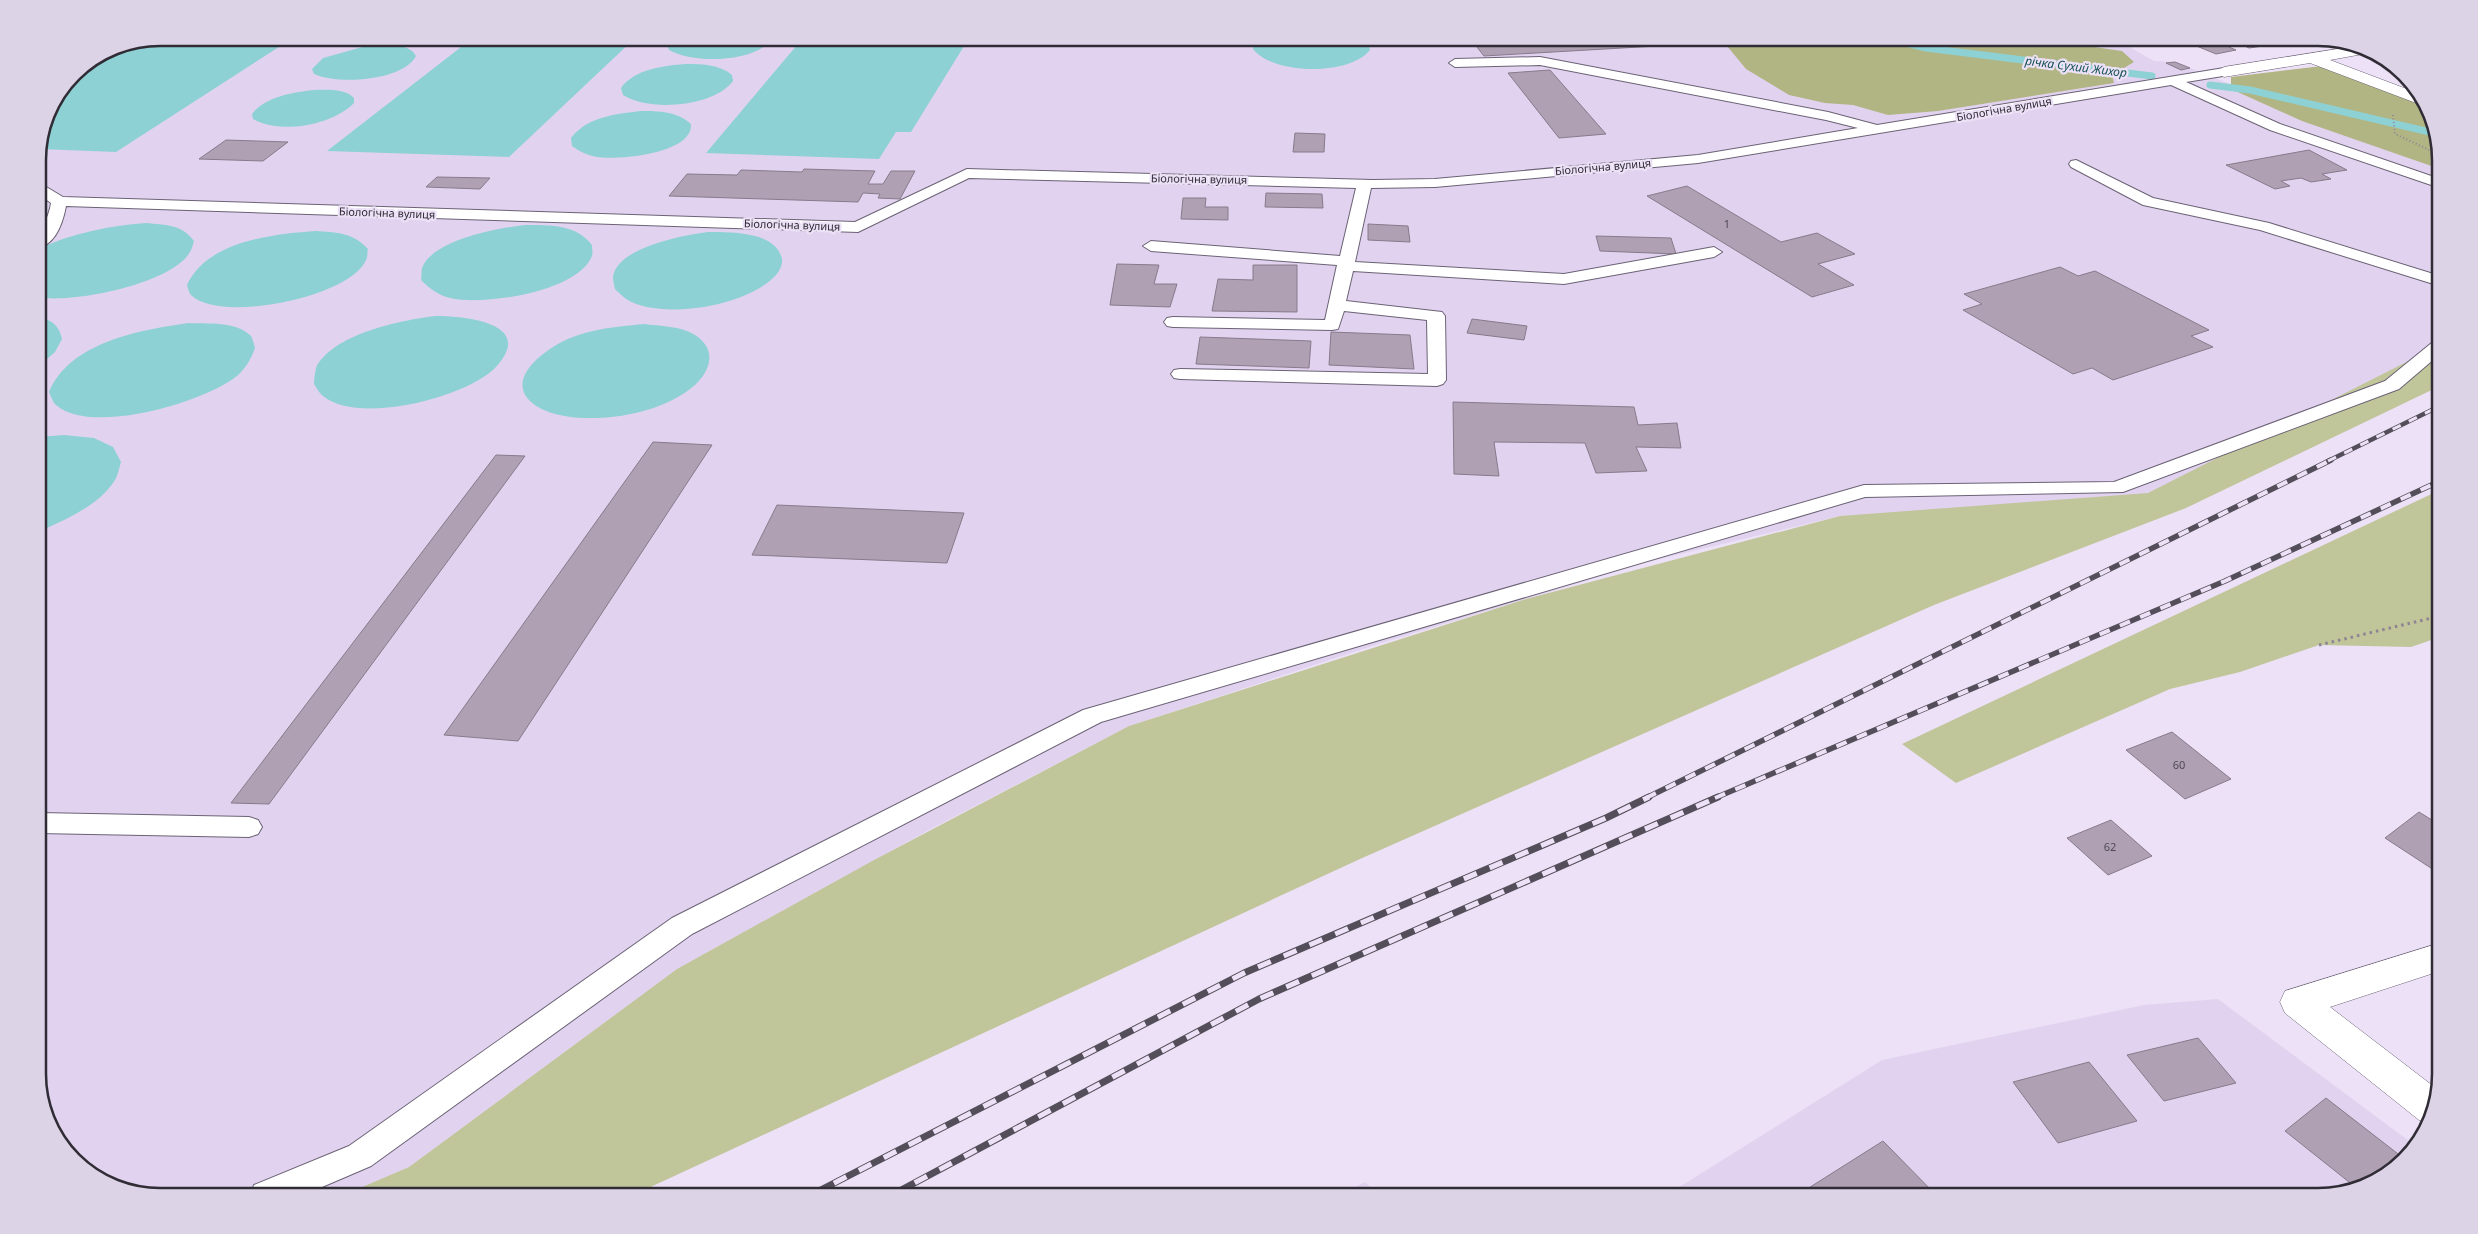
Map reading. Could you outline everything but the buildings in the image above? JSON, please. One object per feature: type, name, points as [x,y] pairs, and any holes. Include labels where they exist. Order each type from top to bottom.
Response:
[{"type":"street","name":"Біологічна вулиця","points":[[2224,72],[2352,51]]},
{"type":"street","points":[[2311,58],[2413,97]]},
{"type":"street","points":[[2428,1104],[2298,1002],[2432,960]]},
{"type":"lane","points":[[1455,63],[1540,61],[1828,116],[1878,130]]},
{"type":"lane","name":"Біологічна вулиця","points":[[46,192],[59,200],[858,228],[966,173],[1365,184],[1435,183],[1698,159],[2224,72]]},
{"type":"lane","points":[[2173,80],[2275,127],[2432,181]]},
{"type":"lane","points":[[2076,164],[2148,202],[2263,226],[2432,279]]},
{"type":"lane","points":[[1173,322],[1332,326],[1345,263],[1365,184]]},
{"type":"lane","points":[[46,235],[57,219],[59,200]]},
{"type":"lane","points":[[1151,246],[1564,279],[1714,252]]},
{"type":"lane","points":[[1180,374],[1437,380],[1436,316],[1336,305]]},
{"type":"lane","points":[[285,1188],[360,1156],[682,926],[1092,716],[1864,491],[2116,488],[2392,385],[2432,351]]},
{"type":"lane","points":[[46,823],[249,827]]},
{"type":"path","points":[[2393,119],[2394,134],[2432,151]]},
{"type":"path","points":[[2319,645],[2432,618]]},
{"type":"shaded area","points":[[153,46],[2128,46],[2154,61],[2175,62],[2432,165],[2432,377],[2165,491],[2003,512],[1840,516],[1651,561],[1375,645],[1129,726],[927,831],[677,969],[409,1167],[359,1188],[146,1187],[131,1184],[110,1176],[97,1169],[85,1159],[65,1137],[52,1110],[48,1096],[46,1081],[46,153],[52,124],[65,97],[97,65],[117,55],[138,48]]},
{"type":"shaded area","points":[[153,46],[281,46],[116,152],[46,149],[52,124],[65,97],[97,65],[124,52]]},
{"type":"shaded area","points":[[366,46],[401,46],[412,51],[416,56],[409,64],[398,71],[384,76],[353,80],[314,74],[312,69],[323,58]]},
{"type":"shaded area","points":[[462,46],[627,46],[509,157],[327,151]]},
{"type":"shaded area","points":[[668,46],[765,46],[753,52],[724,59],[693,58],[669,50]]},
{"type":"shaded area","points":[[796,46],[964,46],[911,132],[896,132],[879,159],[706,153]]},
{"type":"shaded area","points":[[1253,46],[1369,46],[1370,50],[1360,58],[1346,64],[1312,69],[1294,68],[1277,64],[1263,58],[1253,49]]},
{"type":"shaded area","points":[[1727,46],[2088,46],[2122,51],[2134,62],[2112,75],[2114,83],[1938,111],[1888,115],[1853,105],[1825,103],[1789,95],[1746,69]]},
{"type":"shaded area","points":[[685,64],[704,65],[722,69],[732,75],[733,81],[724,90],[711,97],[681,104],[648,104],[623,95],[621,88],[641,73],[658,67]]},
{"type":"shaded area","points":[[2322,66],[2413,98],[2426,124],[2430,138],[2432,166],[2302,121],[2231,89],[2231,77]]},
{"type":"shaded area","points":[[313,90],[335,90],[345,93],[354,98],[354,103],[345,111],[333,117],[306,125],[277,126],[264,124],[253,119],[252,114],[264,103],[272,99]]},
{"type":"shaded area","points":[[641,111],[661,112],[680,116],[691,124],[688,134],[680,142],[668,148],[636,156],[597,157],[584,153],[572,146],[571,138],[585,125],[612,115]]},
{"type":"shaded area","points":[[146,223],[173,226],[184,231],[194,241],[190,252],[180,263],[163,274],[143,282],[96,294],[46,298],[46,246],[91,231]]},
{"type":"shaded area","points":[[525,225],[543,225],[570,229],[586,238],[592,245],[592,256],[583,268],[569,279],[528,294],[506,298],[465,300],[450,298],[434,291],[421,280],[422,268],[428,258],[452,243],[499,229]]},
{"type":"shaded area","points":[[316,231],[344,234],[357,240],[368,249],[366,260],[355,273],[336,285],[311,295],[283,302],[228,307],[206,303],[191,295],[187,285],[197,270],[210,258],[225,249],[262,238]]},
{"type":"shaded area","points":[[708,232],[740,233],[762,238],[778,250],[782,264],[775,276],[762,287],[725,302],[703,307],[660,309],[641,306],[626,299],[615,289],[613,277],[617,267],[626,258],[639,250],[653,244]]},
{"type":"shaded area","points":[[435,316],[477,320],[491,325],[502,331],[508,340],[506,352],[496,367],[482,378],[462,389],[411,404],[385,408],[360,408],[339,404],[323,396],[314,384],[316,368],[324,356],[337,346],[352,338],[387,325]]},
{"type":"shaded area","points":[[46,320],[54,324],[59,330],[62,339],[55,352],[46,360]]},
{"type":"shaded area","points":[[188,323],[230,326],[245,331],[251,336],[255,348],[243,370],[221,386],[200,396],[148,412],[95,417],[73,414],[54,403],[49,392],[59,375],[73,361],[90,350],[108,341],[128,335]]},
{"type":"shaded area","points":[[644,324],[670,327],[689,332],[703,342],[708,349],[709,357],[705,372],[694,386],[675,399],[651,409],[625,415],[585,418],[549,412],[535,405],[526,397],[523,386],[525,374],[535,361],[553,347],[585,333]]},
{"type":"shaded area","points":[[2432,349],[2432,390],[2186,508],[1934,605],[1360,859],[648,1188],[360,1188],[409,1167],[677,969],[874,860],[1129,726],[1526,599],[1840,516],[2148,493]]},
{"type":"shaded area","points":[[64,435],[94,438],[113,447],[121,462],[115,480],[100,497],[80,511],[46,528],[46,436]]},
{"type":"shaded area","points":[[2432,494],[2432,640],[2411,647],[2319,645],[2240,672],[2170,689],[1956,783],[1902,744]]},
{"type":"shaded area","points":[[2218,999],[2409,1141],[2381,1169],[2347,1184],[2318,1188],[1678,1188],[1882,1060],[2144,1005]]},
{"type":"shaded area","points":[[1365,1182],[1371,1188],[1353,1188]]},
{"type":"waterway","name":"річка Сухий Жихор","points":[[1918,46],[2152,76]]},
{"type":"waterway","name":"річка Сухий Жихор","points":[[2210,85],[2250,90],[2428,132]]},
{"type":"railway","points":[[2328,461],[2432,410]]},
{"type":"railway","points":[[1646,798],[2331,460]]},
{"type":"railway","points":[[1715,798],[2225,581],[2432,485]]},
{"type":"railway","points":[[825,1188],[1244,973],[1606,818],[1649,797]]},
{"type":"railway","points":[[905,1188],[1259,999],[1718,797]]}]
